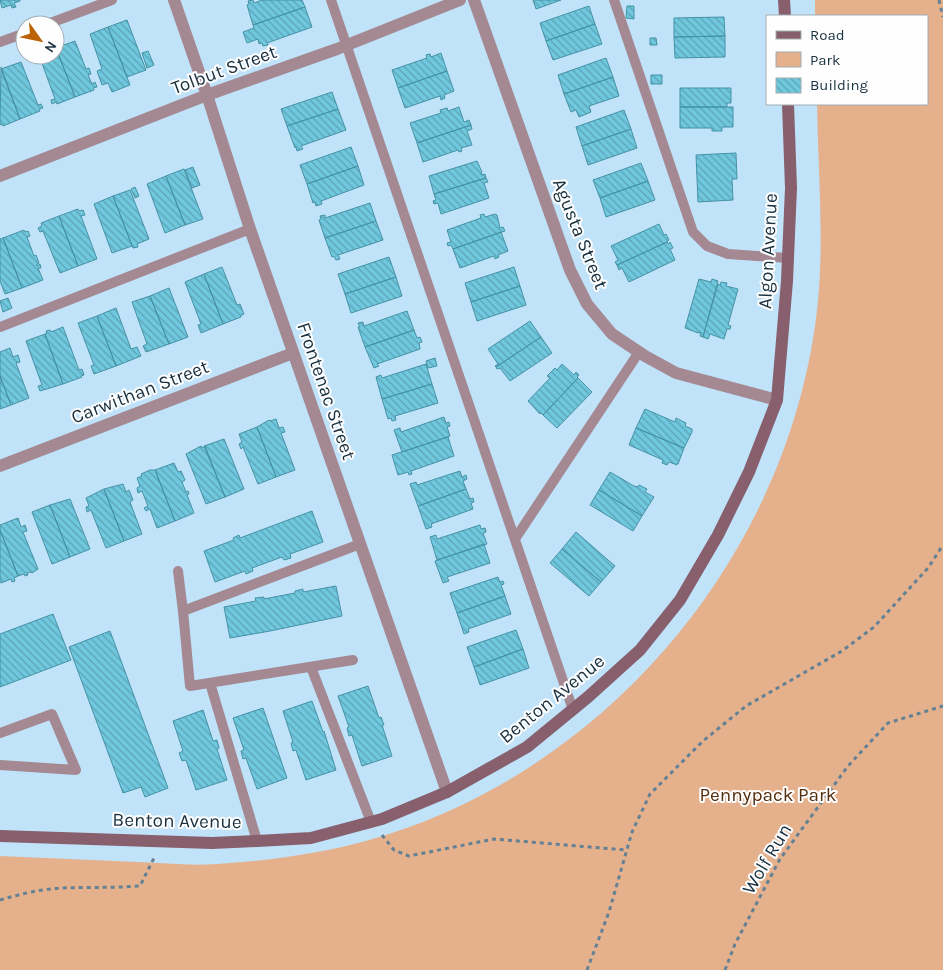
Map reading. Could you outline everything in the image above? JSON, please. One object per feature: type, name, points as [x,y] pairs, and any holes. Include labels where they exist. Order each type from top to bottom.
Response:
[{"type":"street","name":"Frontenac Street","points":[[174,0],[250,229],[448,792]]},
{"type":"street","name":"Tolbut Street","points":[[0,176],[207,95],[347,45],[460,0]]},
{"type":"street","name":"Agusta Street","points":[[474,0],[570,270],[587,304],[612,334],[676,373],[777,400]]},
{"type":"street","points":[[784,0],[785,15]]},
{"type":"street","name":"Algon Avenue","points":[[777,400],[788,258],[790,188],[788,105]]},
{"type":"street","name":"Carwithan Street","points":[[0,466],[293,353]]},
{"type":"street","name":"Benton Avenue","points":[[0,836],[212,843],[311,838],[382,819],[448,792],[527,747],[573,710],[640,650],[680,600],[718,535],[748,472],[777,400]]},
{"type":"lane","points":[[65,18],[112,0]]},
{"type":"lane","points":[[331,0],[573,710]]},
{"type":"lane","points":[[614,0],[693,232],[707,246],[728,254],[788,258]]},
{"type":"lane","points":[[0,42],[15,37]]},
{"type":"lane","points":[[0,327],[250,229]]},
{"type":"lane","points":[[515,539],[639,352]]},
{"type":"lane","points":[[183,611],[360,544]]},
{"type":"lane","points":[[178,571],[190,686],[354,660]]},
{"type":"lane","points":[[312,667],[371,822]]},
{"type":"lane","points":[[210,683],[257,841]]},
{"type":"lane","points":[[0,734],[52,714],[76,770],[0,764]]},
{"type":"path","points":[[939,0],[943,17]]},
{"type":"path","points":[[587,970],[609,912],[632,832],[650,794],[703,741],[746,706],[842,651],[874,627],[928,568],[943,545]]},
{"type":"path","name":"Wolf Run","points":[[724,970],[735,944],[780,859],[848,766],[888,723],[943,706]]},
{"type":"path","points":[[371,822],[394,850],[409,856],[494,839],[626,850]]},
{"type":"path","points":[[0,900],[21,894],[60,888],[140,886],[163,841]]},
{"type":"green space","name":"Pennypack Park","points":[[815,0],[943,0],[943,970],[0,970],[0,856],[207,865],[273,859],[328,850],[423,822],[511,779],[590,722],[661,654],[720,576],[767,490],[800,398],[818,301],[820,277],[821,228],[817,105],[928,105],[928,15],[815,15]]},
{"type":"building","points":[[0,0],[20,1],[14,3],[16,7],[12,8],[11,5],[2,8]]},
{"type":"building","points":[[253,0],[254,3],[262,0],[302,0],[305,7],[253,25],[247,5],[249,4],[248,1]]},
{"type":"building","points":[[533,0],[561,0],[536,9]]},
{"type":"building","points":[[589,6],[595,24],[546,41],[540,23]]},
{"type":"building","points":[[627,6],[634,6],[634,19],[626,18]]},
{"type":"building","points":[[305,7],[312,27],[267,43],[268,45],[263,46],[262,43],[259,44],[258,39],[247,43],[243,32],[254,28],[253,25]]},
{"type":"building","points":[[724,17],[725,36],[674,37],[674,18]]},
{"type":"building","points":[[127,20],[146,70],[127,77],[108,27]]},
{"type":"building","points":[[595,24],[602,44],[553,60],[546,41]]},
{"type":"building","points":[[108,27],[130,85],[112,92],[108,83],[102,85],[97,71],[102,69],[90,34]]},
{"type":"building","points":[[725,36],[725,57],[675,58],[674,37]]},
{"type":"building","points":[[650,38],[656,38],[657,45],[650,45]]},
{"type":"building","points":[[75,41],[86,69],[89,68],[91,74],[88,75],[92,84],[95,82],[97,87],[93,88],[94,90],[75,97],[63,65],[65,65],[65,45]]},
{"type":"building","points":[[148,51],[154,65],[147,68],[142,53]]},
{"type":"building","points":[[441,53],[447,71],[398,88],[392,70],[427,58],[426,55],[430,54],[431,57]]},
{"type":"building","points":[[606,58],[613,77],[564,94],[558,75]]},
{"type":"building","points":[[15,64],[22,65],[38,105],[41,104],[43,108],[39,109],[40,111],[20,119],[1,69]]},
{"type":"building","points":[[43,65],[63,65],[75,97],[52,104],[51,100],[55,99]]},
{"type":"building","points":[[1,67],[20,119],[3,126],[2,124],[0,125]]},
{"type":"building","points":[[447,71],[454,91],[444,95],[445,98],[441,100],[440,96],[405,108],[398,88]]},
{"type":"building","points":[[651,75],[662,75],[662,84],[651,84]]},
{"type":"building","points":[[613,77],[619,96],[589,106],[591,112],[579,117],[576,110],[571,112],[564,94]]},
{"type":"building","points":[[680,88],[731,88],[731,103],[727,103],[727,107],[680,107]]},
{"type":"building","points":[[332,92],[338,109],[287,126],[281,109]]},
{"type":"building","points":[[459,107],[464,122],[469,120],[471,125],[417,143],[410,123],[441,113],[440,110],[447,108],[448,111]]},
{"type":"building","points":[[680,107],[733,107],[733,127],[722,127],[722,131],[712,131],[712,128],[680,128]]},
{"type":"building","points":[[338,109],[346,130],[301,146],[303,149],[297,151],[287,126]]},
{"type":"building","points":[[624,110],[631,129],[582,146],[576,127]]},
{"type":"building","points":[[471,125],[472,129],[467,131],[472,145],[461,148],[462,151],[459,152],[458,150],[423,162],[417,143]]},
{"type":"building","points":[[631,129],[637,148],[588,165],[582,146]]},
{"type":"building","points":[[351,147],[358,166],[307,184],[300,165]]},
{"type":"building","points":[[736,153],[737,179],[732,179],[733,200],[698,202],[696,155]]},
{"type":"building","points":[[477,161],[482,172],[481,175],[485,174],[486,178],[434,194],[429,176]]},
{"type":"building","points":[[641,163],[648,181],[600,198],[593,180]]},
{"type":"building","points":[[358,166],[364,185],[321,201],[322,204],[316,206],[315,202],[313,203],[307,184]]},
{"type":"building","points":[[193,167],[200,185],[192,188],[185,170]]},
{"type":"building","points":[[184,169],[203,219],[185,225],[166,176]]},
{"type":"building","points":[[166,176],[185,225],[165,233],[147,184]]},
{"type":"building","points":[[486,178],[488,182],[484,183],[489,198],[441,214],[438,203],[434,204],[433,201],[436,200],[434,194]]},
{"type":"building","points":[[648,181],[655,200],[606,217],[600,198]]},
{"type":"building","points":[[135,187],[139,196],[135,198],[131,189]]},
{"type":"building","points":[[130,190],[149,239],[137,244],[138,247],[133,248],[113,196]]},
{"type":"building","points":[[113,196],[132,246],[112,253],[94,204]]},
{"type":"building","points":[[370,203],[376,221],[325,238],[319,220],[321,219],[320,216],[325,215],[325,218]]},
{"type":"building","points":[[78,209],[79,211],[83,210],[85,215],[81,216],[97,259],[78,266],[59,216]]},
{"type":"building","points":[[484,214],[485,217],[497,215],[500,228],[503,227],[505,231],[453,249],[451,245],[448,246],[447,243],[451,242],[447,230],[481,218],[480,215]]},
{"type":"building","points":[[59,216],[78,266],[60,273],[43,231],[40,232],[38,228],[42,226],[41,223]]},
{"type":"building","points":[[376,221],[383,240],[338,255],[340,259],[336,260],[334,256],[332,257],[325,238]]},
{"type":"building","points":[[659,224],[664,235],[666,234],[669,240],[667,242],[617,265],[615,262],[618,260],[611,246]]},
{"type":"building","points":[[24,230],[25,232],[28,231],[30,236],[27,237],[34,256],[36,255],[39,263],[37,266],[40,264],[41,268],[38,268],[43,280],[22,288],[3,238]]},
{"type":"building","points":[[501,232],[508,251],[498,255],[499,257],[495,259],[494,256],[460,268],[453,249]]},
{"type":"building","points":[[3,238],[22,288],[5,294],[0,281],[0,239]]},
{"type":"building","points":[[667,242],[668,244],[670,242],[673,248],[670,249],[675,260],[629,282],[622,268],[619,270],[617,265]]},
{"type":"building","points":[[389,257],[396,277],[345,294],[338,274]]},
{"type":"building","points":[[222,267],[237,305],[240,304],[244,314],[223,324],[204,274]]},
{"type":"building","points":[[514,267],[520,286],[471,302],[465,283]]},
{"type":"building","points":[[204,274],[223,324],[201,333],[198,325],[201,324],[185,282]]},
{"type":"building","points":[[396,277],[402,296],[351,313],[345,294]]},
{"type":"building","points":[[699,279],[711,282],[712,279],[718,281],[703,337],[700,336],[701,332],[698,333],[685,328]]},
{"type":"building","points":[[721,282],[727,283],[726,286],[738,289],[728,325],[731,326],[730,329],[727,329],[724,339],[710,334],[708,339],[703,337],[718,284],[720,285]]},
{"type":"building","points":[[520,286],[526,305],[477,321],[471,302]]},
{"type":"building","points":[[169,288],[188,337],[169,344],[150,296]]},
{"type":"building","points":[[150,296],[169,344],[146,352],[143,346],[147,344],[132,302]]},
{"type":"building","points":[[8,298],[12,308],[3,312],[0,301]]},
{"type":"building","points":[[116,308],[131,349],[137,347],[141,356],[116,366],[97,316]]},
{"type":"building","points":[[407,311],[414,330],[365,347],[358,323],[363,322],[364,326]]},
{"type":"building","points":[[97,316],[116,366],[94,374],[91,366],[94,365],[78,323]]},
{"type":"building","points":[[530,321],[541,337],[496,367],[498,364],[488,349]]},
{"type":"building","points":[[63,327],[79,370],[82,369],[84,375],[63,384],[45,334],[47,333],[46,331],[50,330],[51,332]]},
{"type":"building","points":[[414,330],[417,338],[420,337],[422,342],[419,343],[420,349],[377,364],[379,366],[374,368],[365,347]]},
{"type":"building","points":[[45,334],[63,384],[40,391],[38,386],[42,385],[26,341]]},
{"type":"building","points":[[541,337],[552,353],[510,381],[500,368],[497,369],[496,367]]},
{"type":"building","points":[[10,348],[13,357],[18,355],[20,362],[16,363],[29,398],[11,405],[0,376],[0,352]]},
{"type":"building","points":[[435,358],[437,366],[428,368],[426,361]]},
{"type":"building","points":[[426,364],[432,384],[382,399],[376,377],[381,375],[382,378]]},
{"type":"building","points":[[562,364],[574,375],[576,372],[579,375],[578,378],[543,415],[540,414],[528,401],[550,378],[547,376],[555,368],[557,370]]},
{"type":"building","points":[[0,376],[11,405],[0,409]]},
{"type":"building","points":[[578,378],[592,392],[557,428],[543,415]]},
{"type":"building","points":[[432,384],[438,403],[395,416],[396,420],[388,419],[382,399]]},
{"type":"building","points":[[645,409],[675,422],[676,418],[686,423],[685,426],[692,429],[684,448],[636,428]]},
{"type":"building","points":[[444,417],[446,423],[449,422],[450,426],[447,427],[450,436],[402,452],[394,430],[400,428],[401,432]]},
{"type":"building","points":[[276,419],[279,428],[283,427],[285,432],[281,433],[295,470],[276,477],[257,427],[269,420]]},
{"type":"building","points":[[257,427],[276,477],[258,484],[243,447],[241,449],[239,444],[242,442],[239,434]]},
{"type":"building","points":[[636,428],[684,448],[678,464],[669,462],[667,465],[662,463],[663,460],[629,445]]},
{"type":"building","points":[[448,437],[454,456],[411,471],[412,474],[409,475],[408,472],[398,475],[392,455]]},
{"type":"building","points":[[224,439],[244,489],[225,497],[204,446]]},
{"type":"building","points":[[201,446],[202,448],[205,446],[225,497],[206,504],[186,454]]},
{"type":"building","points":[[174,463],[178,472],[181,471],[185,480],[182,482],[186,492],[188,491],[189,494],[187,495],[194,513],[175,521],[155,470]]},
{"type":"building","points":[[150,470],[155,470],[175,521],[157,528],[150,509],[146,511],[144,508],[148,506],[142,491],[138,493],[137,488],[140,486],[137,478]]},
{"type":"building","points":[[460,471],[462,477],[466,475],[467,479],[463,481],[466,489],[418,506],[410,484],[416,482],[417,485]]},
{"type":"building","points":[[610,472],[634,486],[638,487],[639,485],[647,489],[645,492],[654,497],[642,516],[599,490]]},
{"type":"building","points":[[123,484],[126,492],[129,490],[133,500],[130,502],[142,534],[124,541],[104,489]]},
{"type":"building","points":[[104,489],[124,541],[106,548],[91,510],[87,512],[86,507],[89,506],[86,498]]},
{"type":"building","points":[[466,489],[470,499],[473,498],[474,502],[471,503],[473,509],[431,524],[432,527],[426,529],[418,506]]},
{"type":"building","points":[[599,490],[642,516],[633,531],[590,505]]},
{"type":"building","points":[[70,499],[90,549],[70,557],[50,505]]},
{"type":"building","points":[[50,505],[70,557],[52,564],[32,512]]},
{"type":"building","points":[[312,511],[323,542],[290,554],[291,558],[284,560],[282,557],[252,568],[253,571],[246,574],[245,571],[215,582],[204,551],[234,540],[233,538],[239,535],[240,538]]},
{"type":"building","points":[[18,518],[21,527],[25,525],[27,531],[23,532],[38,569],[32,573],[27,573],[28,575],[25,576],[24,574],[18,576],[0,530],[0,525]]},
{"type":"building","points":[[480,525],[481,529],[485,528],[486,532],[483,533],[487,544],[437,560],[430,537],[436,535],[437,539]]},
{"type":"building","points":[[0,530],[18,576],[12,582],[11,579],[1,583],[0,581]]},
{"type":"building","points":[[576,532],[615,566],[601,582],[562,549]]},
{"type":"building","points":[[484,544],[490,563],[447,577],[449,581],[443,583],[435,561]]},
{"type":"building","points":[[562,549],[601,582],[589,596],[550,563]]},
{"type":"building","points":[[498,577],[500,582],[503,581],[504,584],[501,585],[505,596],[457,613],[450,593]]},
{"type":"building","points":[[336,586],[342,616],[230,638],[224,607],[256,601],[255,598],[264,597],[264,599],[295,593],[295,591],[303,589],[303,592]]},
{"type":"building","points":[[505,596],[511,614],[468,629],[469,632],[464,634],[457,613]]},
{"type":"building","points":[[53,614],[71,660],[0,687],[0,634]]},
{"type":"building","points":[[516,630],[523,649],[474,667],[467,647]]},
{"type":"building","points":[[110,631],[168,788],[145,797],[141,787],[123,793],[69,647]]},
{"type":"building","points":[[523,649],[529,668],[480,685],[474,667]]},
{"type":"building","points":[[368,686],[379,718],[381,717],[384,725],[382,725],[392,756],[362,766],[352,735],[349,736],[347,728],[349,727],[338,696]]},
{"type":"building","points":[[312,701],[336,770],[306,780],[296,750],[293,751],[291,743],[293,742],[283,711]]},
{"type":"building","points":[[263,708],[287,778],[257,789],[246,758],[243,759],[241,751],[244,750],[233,718]]},
{"type":"building","points":[[203,710],[213,741],[217,740],[219,748],[217,749],[227,780],[196,790],[186,760],[182,761],[179,753],[183,751],[173,721]]}]
